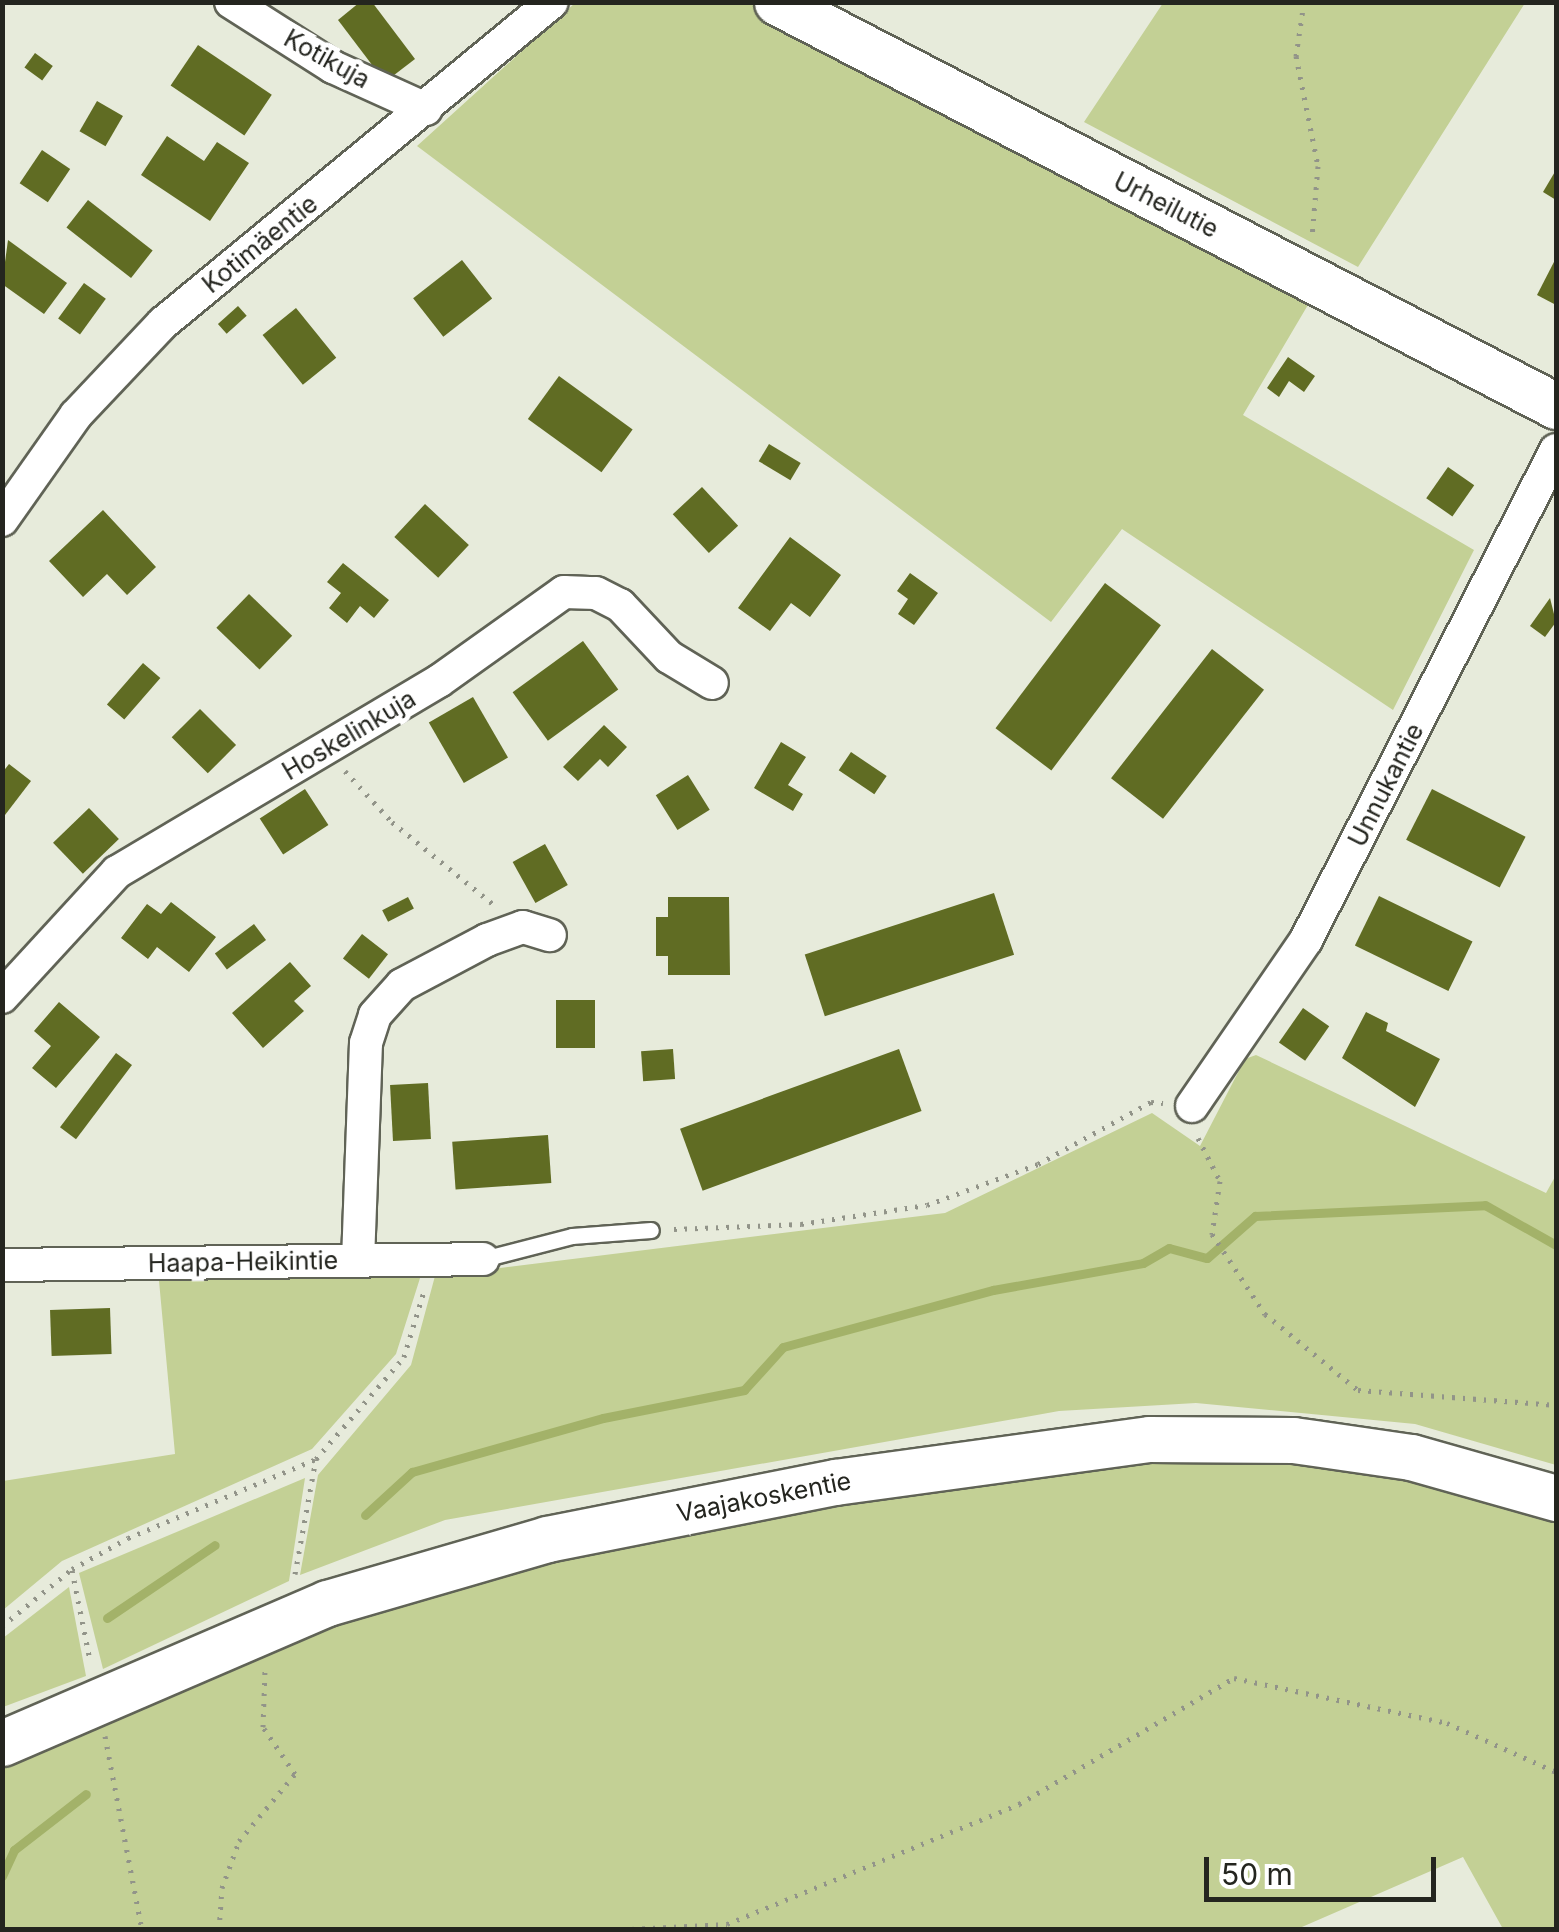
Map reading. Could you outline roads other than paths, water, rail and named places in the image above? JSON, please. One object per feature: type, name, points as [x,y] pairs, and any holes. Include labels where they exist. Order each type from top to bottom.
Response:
[{"type":"main road","name":"Urheilutie","points":[[777,2],[1556,406]]},
{"type":"main road","name":"Vaajakoskentie","points":[[2,1743],[327,1603],[547,1539],[835,1482],[1149,1439],[1293,1440],[1411,1457],[1556,1498]]},
{"type":"street","name":"Kotikuja","points":[[231,2],[333,68],[426,108]]},
{"type":"street","name":"Kotimäentie","points":[[2,520],[76,415],[163,323],[552,2]]},
{"type":"street","name":"Unnukantie","points":[[1192,1106],[1276,993],[1306,940],[1556,450]]},
{"type":"street","name":"Hoskelinkuja","points":[[2,997],[116,872],[439,682],[564,592],[596,593],[620,604],[669,658],[712,682]]},
{"type":"street","points":[[358,1261],[366,1043],[376,1015],[402,986],[536,931]]},
{"type":"street","name":"Haapa-Heikintie","points":[[2,1265],[483,1259]]},
{"type":"lane","points":[[483,1259],[572,1236],[651,1230]]},
{"type":"waterway","points":[[365,1515],[412,1472],[603,1418],[744,1390],[783,1347],[993,1290],[1143,1263],[1169,1248],[1207,1258],[1255,1216],[1485,1205],[1556,1245]]},
{"type":"waterway","points":[[107,1618],[215,1545]]},
{"type":"waterway","points":[[2,1876],[14,1850],[86,1794]]}]
